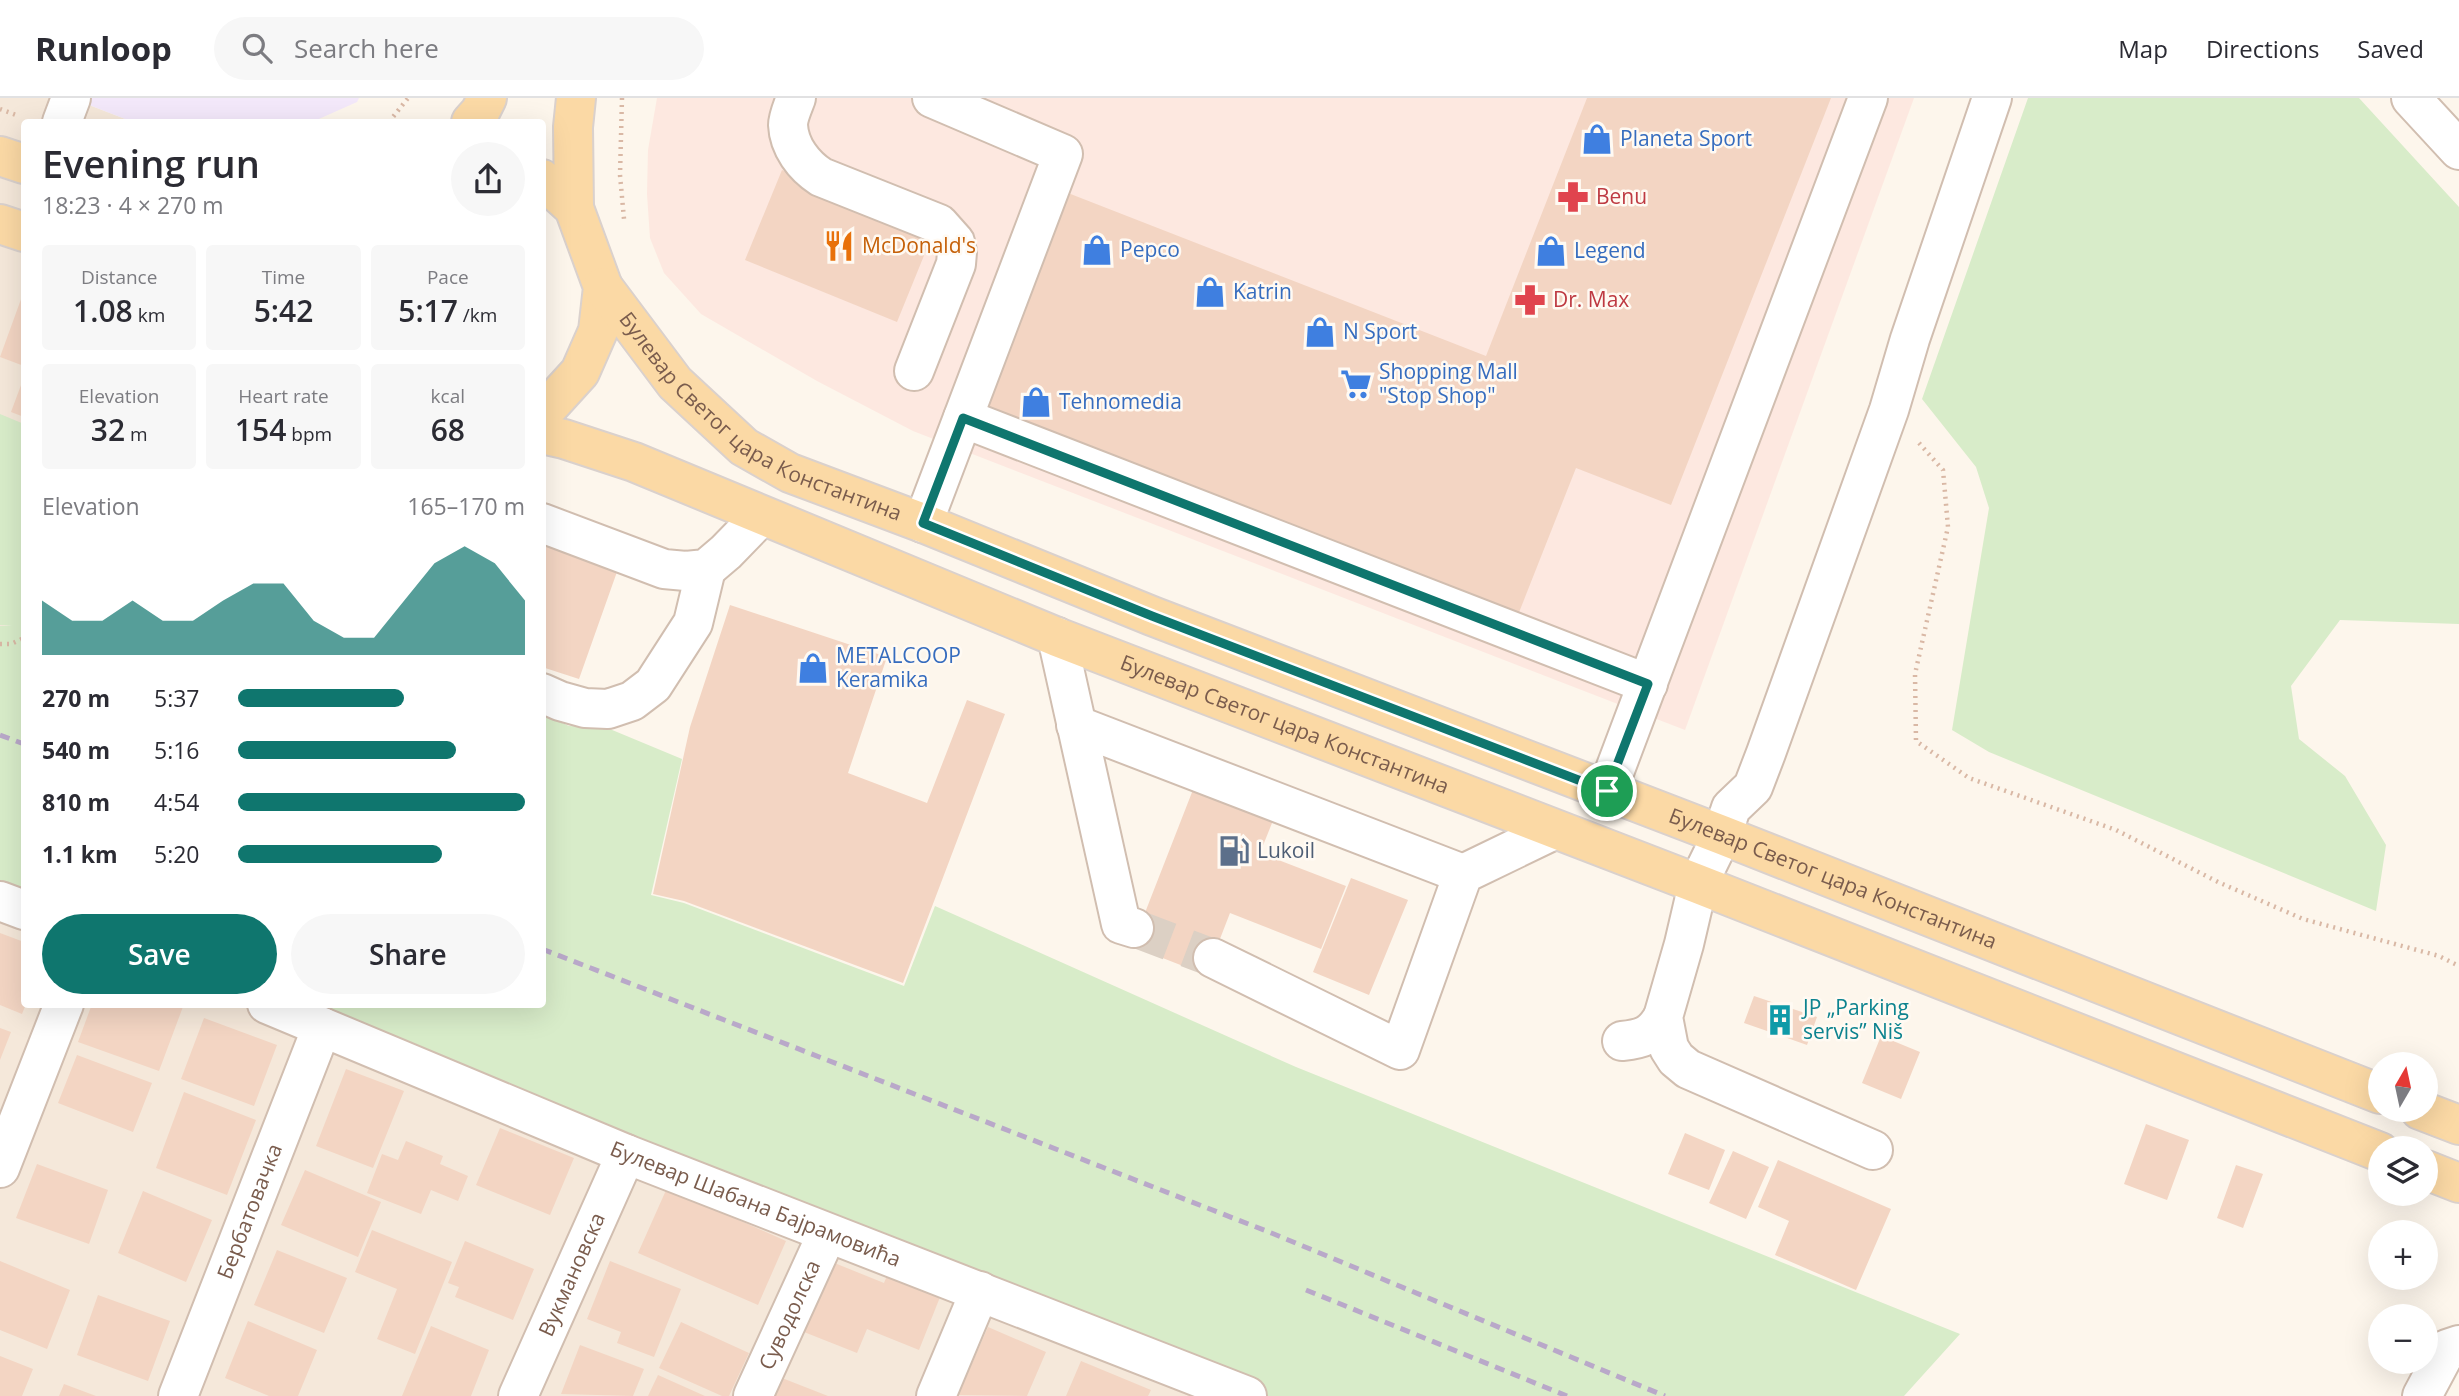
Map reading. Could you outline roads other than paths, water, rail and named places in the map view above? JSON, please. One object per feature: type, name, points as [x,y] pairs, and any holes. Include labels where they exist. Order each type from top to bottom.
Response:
[{"type":"main road","points":[[474,119],[487,98]]},
{"type":"main road","points":[[546,408],[580,372],[598,331],[603,287],[574,208],[573,127],[576,98]]},
{"type":"main road","points":[[0,156],[21,163]]},
{"type":"main road","points":[[546,183],[574,208]]},
{"type":"main road","points":[[0,224],[21,231]]},
{"type":"main road","name":"Булевар Светог цара Константина","points":[[603,287],[667,374],[744,447],[790,473],[2368,1089]]},
{"type":"main road","name":"Булевар Светог цара Константина","points":[[546,435],[634,462],[1056,636],[2368,1147]]},
{"type":"main road","points":[[2438,1117],[2459,1125]]},
{"type":"main road","points":[[2438,1175],[2459,1183]]},
{"type":"street","points":[[63,119],[71,98]]},
{"type":"street","points":[[923,523],[1063,154],[932,98]]},
{"type":"street","points":[[1607,791],[1868,98]]},
{"type":"street","points":[[1622,1041],[1643,1039],[1656,1030],[1663,1017],[1698,884],[1722,835],[1731,808],[1753,787],[1766,753],[1889,410],[1910,338],[1993,98]]},
{"type":"street","points":[[2411,98],[2459,150]]},
{"type":"street","points":[[792,111],[798,154],[812,171],[939,224],[955,242],[956,264],[914,371]]},
{"type":"street","points":[[963,418],[1648,684]]},
{"type":"street","points":[[546,696],[585,708],[608,709],[632,701],[653,685],[692,623],[706,569],[761,516]]},
{"type":"street","points":[[546,525],[664,569],[706,569]]},
{"type":"street","points":[[1056,636],[1121,924],[1134,928]]},
{"type":"street","points":[[1076,724],[1463,874]]},
{"type":"street","points":[[1213,958],[1400,1050],[1463,874],[1554,830]]},
{"type":"street","points":[[0,901],[21,909]]},
{"type":"street","points":[[0,1168],[62,1008]]},
{"type":"street","name":"Булевар Шабана Бајрамовића","points":[[277,1008],[626,1154],[1247,1396]]},
{"type":"street","points":[[1663,1017],[1669,1048],[1676,1059],[1688,1069],[1873,1150]]},
{"type":"street","name":"Бербатовачка","points":[[178,1396],[322,1027]]},
{"type":"street","name":"Вукмановска","points":[[517,1396],[626,1154]]},
{"type":"street","name":"Суводолска","points":[[753,1396],[827,1234]]},
{"type":"street","points":[[936,1396],[980,1291]]},
{"type":"street","points":[[2422,1396],[2448,1349],[2459,1345]]},
{"type":"tunnel","points":[[1134,928],[1213,958]]},
{"type":"railway","points":[[0,735],[21,743]]},
{"type":"railway","points":[[546,951],[1269,1232],[1665,1396]]},
{"type":"railway","points":[[1306,1290],[1567,1396]]},
{"type":"place","name":"Planeta Sport","points":[[1597,139]]},
{"type":"place","name":"Benu","points":[[1573,197]]},
{"type":"place","name":"McDonald's","points":[[839,246]]},
{"type":"place","name":"Pepco","points":[[1097,250]]},
{"type":"place","name":"Legend","points":[[1551,251]]},
{"type":"place","name":"Katrin","points":[[1210,292]]},
{"type":"place","name":"Dr. Max","points":[[1530,300]]},
{"type":"place","name":"N Sport","points":[[1320,332]]},
{"type":"place","name":"Shopping Mall \"Stop Shop\"","points":[[1356,384]]},
{"type":"place","name":"Tehnomedia","points":[[1036,402]]},
{"type":"place","name":"METALCOOP Keramika","points":[[813,668]]},
{"type":"place","name":"Lukoil","points":[[1234,851]]},
{"type":"place","name":"JP „Parking servis” Niš","points":[[1780,1020]]}]
